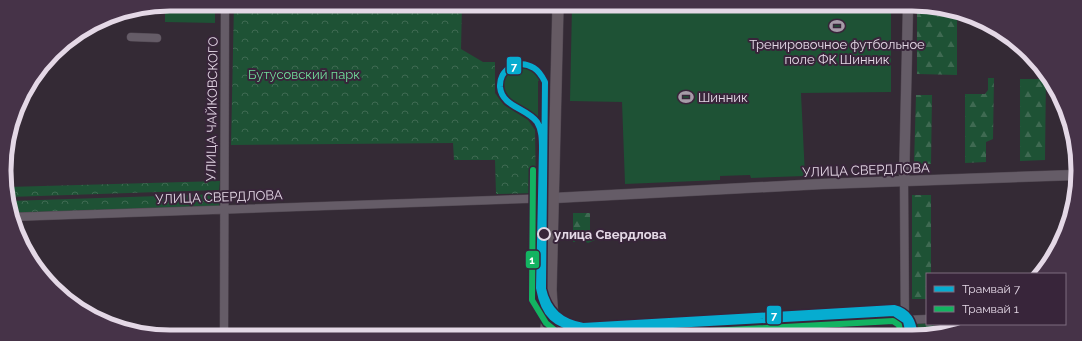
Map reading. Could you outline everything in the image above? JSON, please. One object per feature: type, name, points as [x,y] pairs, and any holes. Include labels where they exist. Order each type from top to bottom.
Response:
[{"type":"main road","points":[[554,330],[551,290],[558,11]]},
{"type":"main road","points":[[545,330],[551,290]]},
{"type":"street","name":"УЛИЦА ЧАЙКОВСКОГО","points":[[224,330],[223,210],[226,11]]},
{"type":"street","points":[[905,330],[904,182],[908,11]]},
{"type":"street","points":[[131,37],[157,38]]},
{"type":"street","name":"УЛИЦА СВЕРДЛОВА","points":[[17,217],[554,198],[1071,175]]},
{"type":"street","points":[[704,330],[926,319]]},
{"type":"green space","points":[[165,11],[215,11],[215,23],[165,22]]},
{"type":"green space","name":"Бутусовский парк","points":[[234,11],[462,11],[461,49],[483,62],[495,62],[495,93],[504,105],[528,120],[535,130],[536,193],[496,194],[495,160],[454,160],[453,143],[231,145]]},
{"type":"green space","name":"Шинник","points":[[572,11],[891,11],[891,92],[801,93],[805,176],[751,178],[750,175],[720,176],[720,180],[625,184],[622,102],[570,101]]},
{"type":"green space","points":[[917,11],[932,12],[957,17],[957,75],[917,74]]},
{"type":"green space","points":[[522,65],[532,68],[541,80],[538,81],[538,120],[533,114],[508,99],[504,94],[502,87],[504,75],[513,67]]},
{"type":"green space","points":[[1040,77],[1046,85],[1045,160],[1020,161],[1020,79],[1039,79]]},
{"type":"green space","points":[[988,78],[994,78],[993,139],[986,142],[986,162],[965,163],[965,94],[985,94],[988,90]]},
{"type":"green space","points":[[916,95],[932,95],[931,164],[914,164]]},
{"type":"green space","points":[[1067,136],[1071,159],[1068,159]]},
{"type":"green space","points":[[220,181],[219,190],[13,197],[12,187]]},
{"type":"green space","points":[[220,194],[219,207],[17,214],[14,201]]},
{"type":"green space","points":[[912,195],[931,195],[931,273],[926,273],[926,299],[912,299]]},
{"type":"green space","points":[[573,213],[590,213],[590,239],[595,240],[588,243],[582,240],[579,234],[576,235],[575,242],[573,242]]},
{"type":"green space","points":[[912,318],[926,318],[926,325],[934,325],[934,329],[912,330]]},
{"type":"tram line","name":"7","points":[[582,330],[565,325],[552,318],[544,306],[541,298],[539,288],[542,149],[541,132],[539,125],[533,117],[505,99],[500,87],[506,70],[516,65],[522,64],[534,68],[542,76],[545,82],[543,289],[548,304],[557,314],[568,322],[583,326],[894,308],[907,315],[914,330]]},
{"type":"tram line","name":"1","points":[[533,170],[532,300],[546,323],[555,330]]},
{"type":"tram line","name":"7","points":[[582,330],[894,313],[906,321],[908,330]]},
{"type":"tram line","name":"1","points":[[730,330],[893,321],[899,325],[900,330]]},
{"type":"place","name":"Тренировочное футбольное поле ФК Шинник","points":[[837,26]]},
{"type":"place","name":"Шинник","points":[[686,97]]},
{"type":"place","name":"улица Свердлова","points":[[544,234]]}]
